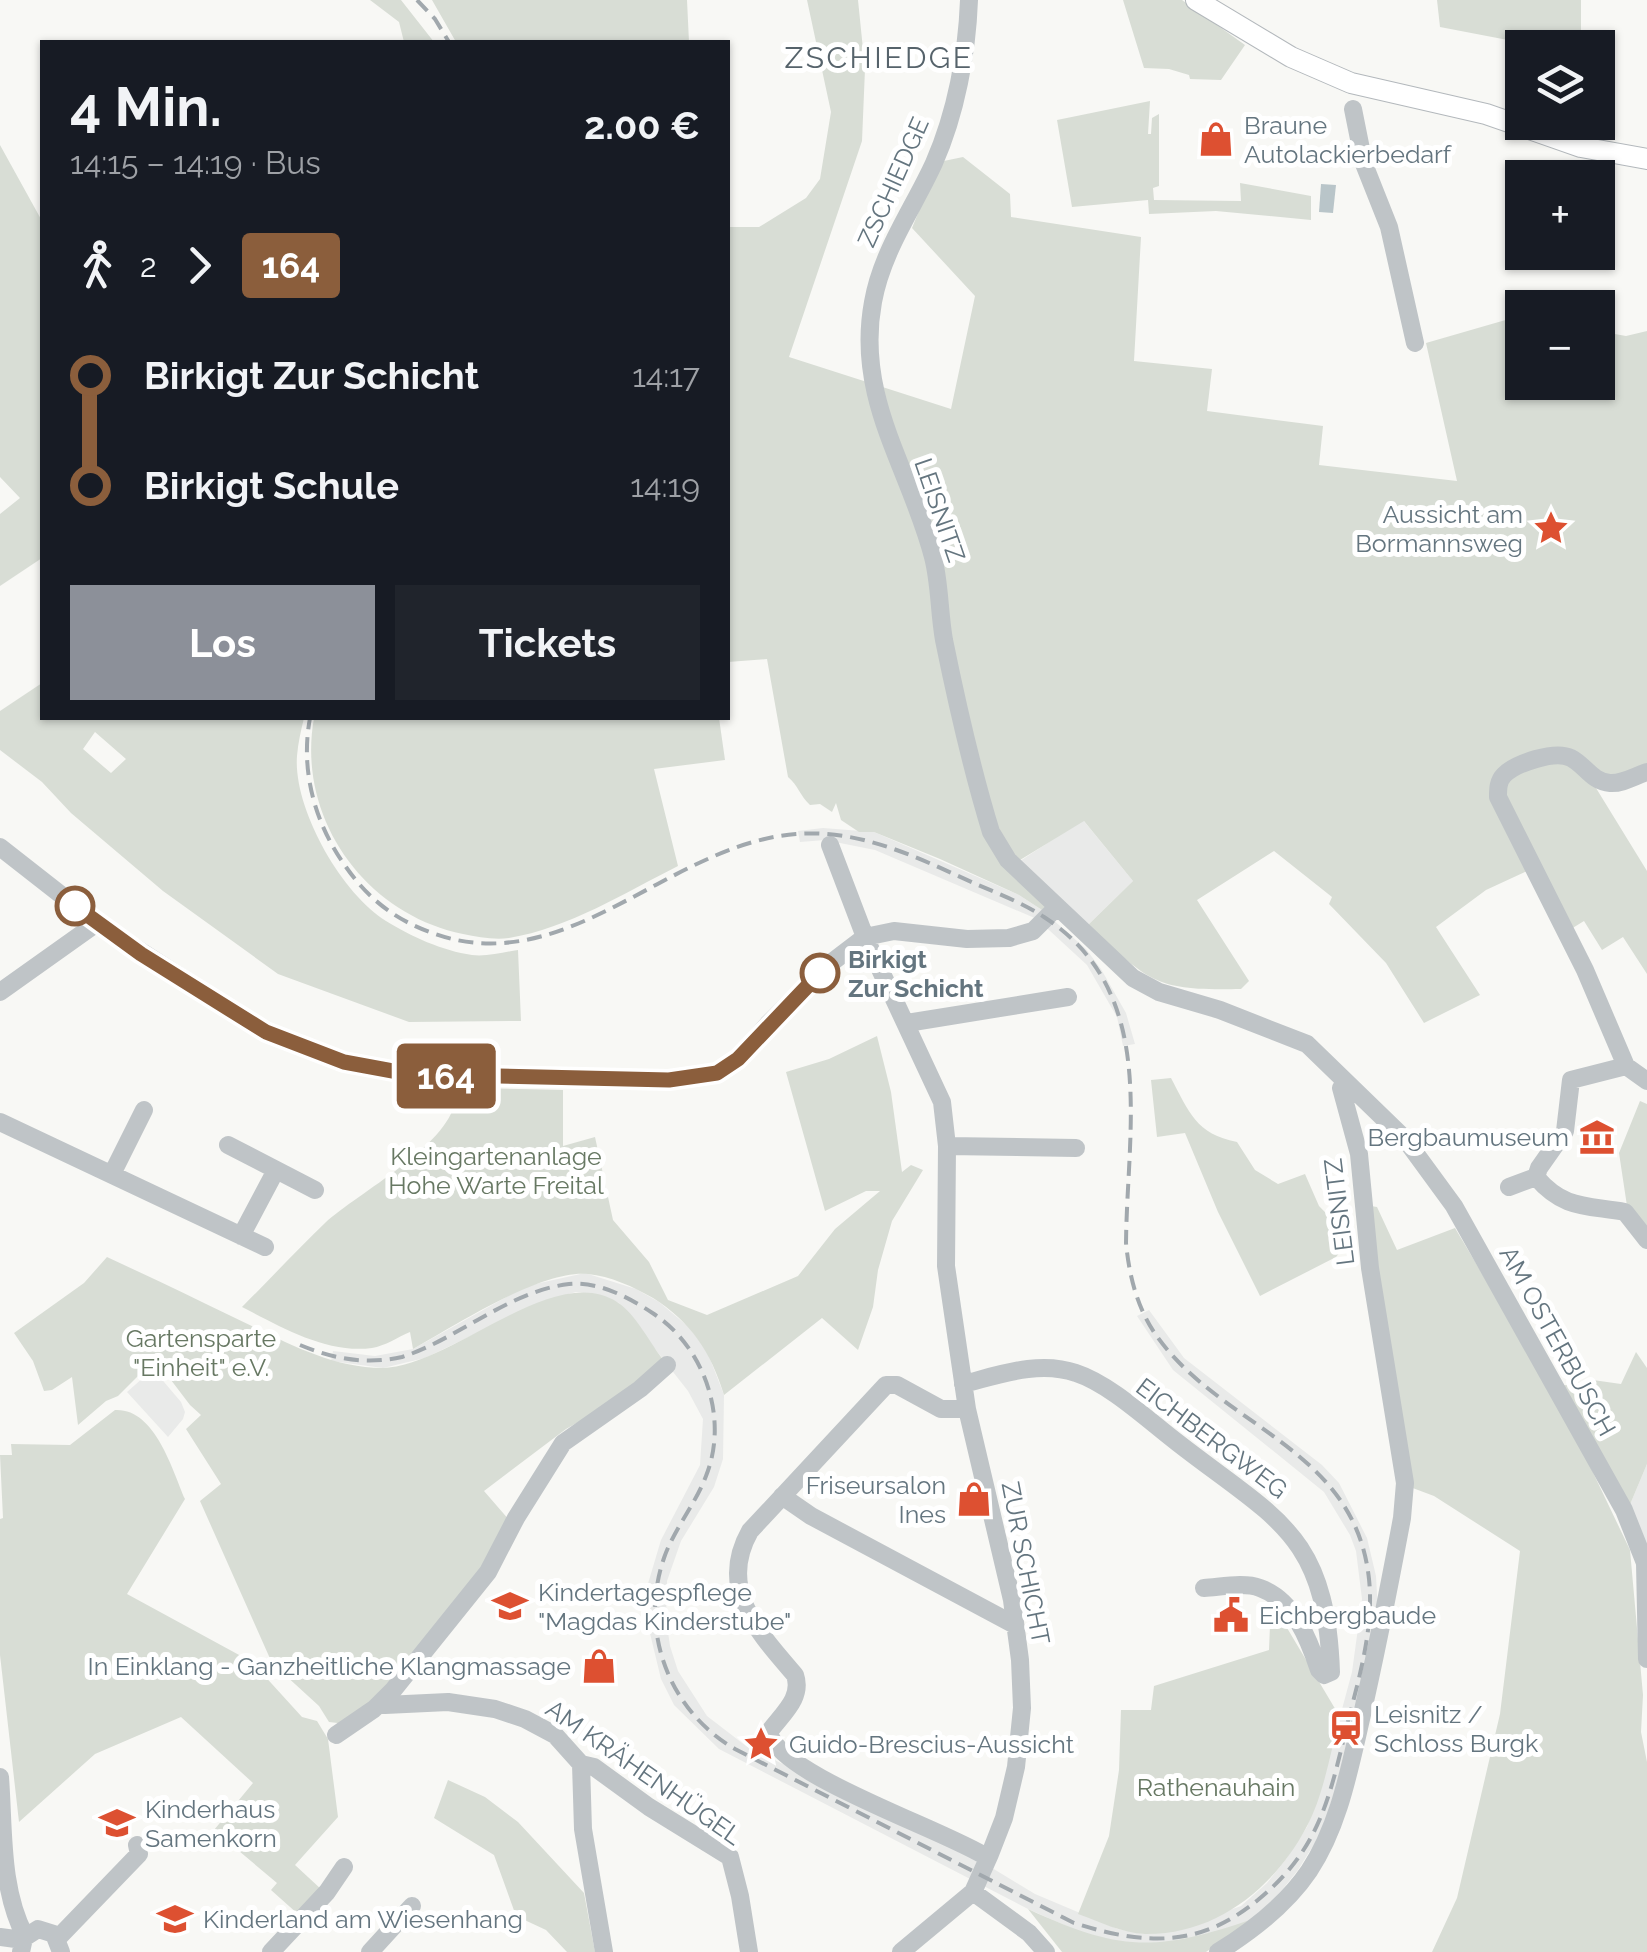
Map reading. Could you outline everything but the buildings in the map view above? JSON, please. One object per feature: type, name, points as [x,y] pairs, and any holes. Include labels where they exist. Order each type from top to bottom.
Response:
[{"type":"main road","points":[[1196,0],[1228,9],[1312,68],[1351,83],[1486,114],[1582,146],[1647,159]]},
{"type":"street","name":"ZSCHIEDGE","points":[[872,384],[868,347],[873,298],[888,254],[945,132],[962,66],[969,0]]},
{"type":"street","points":[[1353,109],[1364,164],[1389,227],[1415,343]]},
{"type":"street","name":"LEISNITZ","points":[[872,384],[932,553],[944,638],[991,832],[1008,860],[1142,983],[1300,1039],[1345,1082],[1341,1088],[1359,1154],[1370,1268],[1405,1483],[1402,1518],[1350,1766],[1325,1840],[1307,1874],[1285,1900],[1254,1928],[1218,1952]]},
{"type":"street","points":[[1647,772],[1608,783],[1596,779],[1572,758],[1560,755],[1504,775],[1498,785],[1498,797],[1585,970],[1626,1066],[1647,1081]]},
{"type":"street","name":"ZUR SCHICHT","points":[[830,844],[865,937],[942,1102],[947,1146],[946,1266],[967,1409],[1020,1660],[1020,1739],[1012,1788],[988,1858],[972,1892],[901,1952]]},
{"type":"street","points":[[0,847],[97,923],[266,1032],[329,1057],[409,1074],[669,1080],[717,1073],[738,1059],[827,966],[865,937],[894,932],[967,939],[1008,938],[1033,931],[1056,908]]},
{"type":"street","points":[[0,992],[97,923]]},
{"type":"street","points":[[907,1024],[1068,997]]},
{"type":"street","points":[[1536,1178],[1564,1131],[1572,1080],[1626,1066]]},
{"type":"street","name":"AM OSTERBUSCH","points":[[1345,1082],[1406,1139],[1454,1206],[1624,1510],[1645,1563],[1647,1659]]},
{"type":"street","points":[[112,1174],[144,1110]]},
{"type":"street","points":[[0,1122],[265,1246]]},
{"type":"street","points":[[228,1145],[316,1190]]},
{"type":"street","points":[[947,1146],[1076,1148]]},
{"type":"street","points":[[241,1236],[276,1170]]},
{"type":"street","points":[[1510,1187],[1536,1178]]},
{"type":"street","points":[[1536,1178],[1578,1208],[1625,1212],[1647,1240]]},
{"type":"street","points":[[336,1736],[382,1702],[488,1572],[563,1443],[667,1365]]},
{"type":"street","name":"EICHBERGWEG","points":[[963,1384],[1021,1370],[1048,1368],[1078,1373],[1116,1396],[1266,1508],[1294,1536],[1312,1569],[1324,1605],[1331,1672],[1324,1675],[1319,1670],[1301,1625],[1273,1595],[1249,1586],[1204,1588]]},
{"type":"street","points":[[967,1409],[941,1410],[898,1385],[886,1385],[750,1531],[737,1557],[736,1572],[749,1616],[795,1675],[799,1686],[796,1697],[768,1732],[770,1740],[805,1768],[988,1858]]},
{"type":"street","points":[[782,1496],[1015,1625]]},
{"type":"street","name":"AM KRÄHENHÜGEL","points":[[382,1702],[448,1702],[514,1714],[556,1735],[582,1764],[594,1767],[652,1809],[730,1857],[749,1952]]},
{"type":"street","points":[[582,1764],[584,1829],[604,1952]]},
{"type":"street","points":[[0,1777],[10,1896],[24,1942]]},
{"type":"street","points":[[0,1940],[24,1942],[47,1930],[59,1945],[139,1854],[138,1845]]},
{"type":"street","points":[[270,1952],[325,1894],[344,1867]]},
{"type":"street","points":[[972,1892],[1029,1933],[1046,1952]]},
{"type":"street","points":[[370,1952],[412,1906]]},
{"type":"shaded area","points":[[1321,184],[1336,185],[1333,213],[1319,212]]},
{"type":"shaded area","points":[[1083,820],[1133,881],[1088,925],[1020,861]]},
{"type":"shaded area","points":[[823,828],[874,832],[1019,895],[1042,910],[1086,949],[1101,969],[1126,1013],[1135,1044],[1123,1046],[1117,1017],[1087,965],[1037,919],[875,850],[825,840],[800,842],[798,831]]},
{"type":"shaded area","points":[[585,1273],[636,1289],[690,1328],[707,1351],[724,1395],[723,1459],[714,1487],[681,1541],[667,1581],[670,1646],[678,1671],[707,1716],[746,1746],[979,1860],[1035,1894],[1118,1929],[1144,1934],[1168,1932],[1241,1906],[1286,1859],[1307,1827],[1320,1791],[1352,1672],[1362,1599],[1356,1551],[1324,1492],[1173,1370],[1137,1316],[1149,1310],[1184,1358],[1322,1465],[1339,1483],[1367,1538],[1376,1576],[1378,1613],[1345,1760],[1321,1833],[1278,1895],[1253,1919],[1210,1940],[1144,1950],[1114,1947],[1028,1909],[719,1749],[674,1705],[661,1679],[647,1621],[647,1587],[661,1540],[700,1465],[703,1419],[688,1391],[619,1303],[576,1292],[543,1301],[425,1358],[383,1368],[331,1361],[333,1351],[375,1356],[413,1349],[526,1286]]},
{"type":"shaded area","points":[[153,1369],[185,1412],[168,1437],[127,1392]]},
{"type":"shaded area","points":[[1647,1464],[1647,1545],[1629,1507]]},
{"type":"green space","points":[[370,0],[401,0],[432,40],[404,40],[399,22]]},
{"type":"green space","points":[[432,0],[687,0],[689,40],[455,40]]},
{"type":"green space","points":[[807,0],[858,0],[865,69],[862,141],[789,357],[951,409],[975,296],[912,228],[939,162],[963,157],[1010,194],[1011,217],[1141,237],[1134,361],[1212,369],[1207,411],[1323,426],[1319,465],[1457,481],[1426,343],[1505,320],[1505,400],[1615,400],[1615,334],[1647,331],[1647,768],[1596,788],[1647,871],[1647,974],[1623,937],[1602,950],[1584,921],[1571,929],[1538,866],[1486,890],[1436,927],[1480,995],[1424,1023],[1386,963],[1329,904],[1332,897],[1274,851],[1197,900],[1249,981],[1241,989],[1171,985],[1141,971],[1088,925],[1133,881],[1084,821],[1020,860],[1056,895],[1042,910],[1019,895],[940,859],[874,832],[859,832],[841,820],[836,803],[832,812],[820,804],[810,805],[788,777],[767,659],[730,662],[730,227],[759,227],[806,198],[820,179],[831,112]]},
{"type":"green space","points":[[1123,0],[1182,0],[1245,45],[1221,80],[1190,79],[1189,75],[1169,69],[1144,68]]},
{"type":"green space","points":[[1437,0],[1581,0],[1581,30],[1505,30],[1505,40],[1440,27]]},
{"type":"green space","points":[[1150,101],[1148,134],[1152,118],[1159,114],[1159,186],[1153,188],[1154,200],[1241,201],[1240,183],[1311,196],[1311,220],[1216,211],[1149,214],[1148,200],[1072,207],[1057,120]]},
{"type":"green space","points":[[0,145],[40,217],[40,559],[0,586],[0,514],[20,498],[0,477]]},
{"type":"green space","points":[[40,684],[40,720],[304,720],[297,751],[303,800],[337,870],[369,908],[416,937],[472,955],[518,950],[521,1021],[409,1022],[278,974],[163,891],[71,813],[42,782],[0,750],[0,711]],"holes":[[[95,732],[126,759],[111,773],[83,749]]]},
{"type":"green space","points":[[314,720],[719,720],[725,760],[654,769],[678,866],[553,926],[509,938],[486,938],[428,923],[396,906],[368,883],[345,856],[327,825],[316,791],[311,755]]},
{"type":"green space","name":"Kleingartenanlage Hohe Warte Freital","points":[[877,1036],[891,1092],[902,1172],[911,1165],[923,1170],[892,1221],[878,1270],[873,1307],[858,1350],[822,1318],[724,1395],[706,1352],[678,1317],[638,1290],[588,1274],[547,1280],[523,1289],[413,1349],[410,1332],[372,1348],[321,1343],[242,1307],[325,1223],[437,1135],[455,1101],[479,1099],[480,1088],[563,1090],[563,1146],[595,1137],[613,1220],[649,1262],[668,1300],[707,1315],[798,1276],[835,1229],[880,1191],[866,1191],[825,1211],[786,1072],[829,1059]]},
{"type":"green space","points":[[1171,1078],[1195,1120],[1212,1133],[1237,1142],[1255,1170],[1278,1184],[1305,1174],[1319,1206],[1351,1239],[1336,1257],[1260,1296],[1218,1212],[1185,1133],[1157,1137],[1151,1080]]},
{"type":"green space","points":[[1640,1101],[1647,1104],[1647,1234],[1627,1206],[1619,1153]]},
{"type":"green space","points":[[1371,1206],[1377,1207],[1397,1250],[1455,1228],[1550,1388],[1593,1380],[1621,1384],[1636,1352],[1647,1368],[1647,1464],[1629,1507],[1577,1439],[1630,1550],[1643,1695],[1641,1732],[1647,1762],[1647,1952],[1432,1952],[1457,1898],[1500,1714],[1520,1551],[1434,1496],[1410,1487],[1383,1318]]},
{"type":"green space","name":"Gartensparte \"Einheit\" e.V.","points":[[107,1257],[285,1342],[362,1367],[410,1363],[533,1305],[563,1295],[591,1293],[624,1308],[665,1362],[628,1394],[566,1429],[484,1491],[510,1521],[482,1574],[398,1678],[346,1724],[329,1722],[319,1706],[272,1663],[200,1501],[221,1484],[186,1429],[201,1415],[155,1359],[118,1396],[78,1425],[72,1377],[44,1391],[33,1361],[14,1333],[84,1283]]},
{"type":"green space","points":[[115,1410],[129,1412],[151,1429],[168,1457],[185,1499],[127,1594],[252,1662],[302,1717],[317,1721],[328,1739],[338,1817],[295,1865],[322,1890],[299,1915],[271,1890],[277,1883],[214,1830],[253,1783],[181,1717],[95,1754],[19,1822],[0,1655],[0,1455],[12,1455],[11,1444],[70,1445]]},
{"type":"green space","name":"Rathenauhain","points":[[1271,1601],[1340,1717],[1318,1802],[1293,1850],[1260,1888],[1240,1904],[1196,1926],[1145,1934],[1111,1927],[1078,1914],[1109,1836],[1119,1770],[1121,1710],[1151,1710],[1154,1686],[1269,1650]]},
{"type":"green space","points":[[448,1780],[485,1797],[518,1822],[584,1893],[595,1952],[567,1952],[546,1930],[516,1916],[494,1855],[434,1818]]},
{"type":"green space","points":[[1028,1909],[1089,1933],[1139,1942],[1190,1937],[1253,1919],[1206,1952],[1062,1952]]},
{"type":"railway","points":[[417,0],[448,40]]},
{"type":"railway","points":[[300,1345],[350,1359],[402,1357],[547,1288],[580,1284],[624,1297],[654,1314],[687,1346],[708,1386],[713,1409],[715,1431],[706,1476],[668,1547],[657,1585],[655,1613],[665,1666],[676,1690],[712,1733],[735,1749],[1074,1923],[1124,1936],[1170,1938],[1215,1927],[1237,1915],[1280,1880],[1310,1840],[1335,1773],[1368,1632],[1369,1579],[1358,1534],[1339,1498],[1313,1468],[1183,1367],[1144,1314],[1132,1279],[1126,1243],[1131,1109],[1121,1023],[1105,983],[1081,948],[1044,917],[1011,899],[889,847],[820,834],[796,834],[749,843],[705,860],[574,925],[530,939],[483,943],[435,934],[408,923],[374,899],[335,850],[318,815],[309,777],[310,720]]},
{"type":"bus line","name":"164","points":[[75,906],[141,954],[266,1032],[344,1062],[409,1074],[669,1080],[717,1073],[738,1059],[820,973]]},
{"type":"place","name":"Braune Autolackierbedarf","points":[[1216,139]]},
{"type":"place","name":"Aussicht am Bormannsweg","points":[[1551,528]]},
{"type":"place","name":"Birkigt Zur Schicht","points":[[820,973]]},
{"type":"place","name":"Bergbaumuseum","points":[[1597,1137]]},
{"type":"place","name":"Friseursalon Ines","points":[[974,1499]]},
{"type":"place","name":"Kindertagespflege \"Magdas Kinderstube\"","points":[[510,1606]]},
{"type":"place","name":"Eichbergbaude","points":[[1231,1615]]},
{"type":"place","name":"In Einklang - Ganzheitliche Klangmassage","points":[[599,1666]]},
{"type":"place","name":"Leisnitz / Schloss Burgk","points":[[1346,1728]]},
{"type":"place","name":"Guido-Brescius-Aussicht","points":[[761,1744]]},
{"type":"place","name":"Kinderhaus Samenkorn","points":[[117,1823]]},
{"type":"place","name":"Kinderland am Wiesenhang","points":[[175,1919]]},
{"type":"district","name":"ZSCHIEDGE","points":[[879,57]]}]
